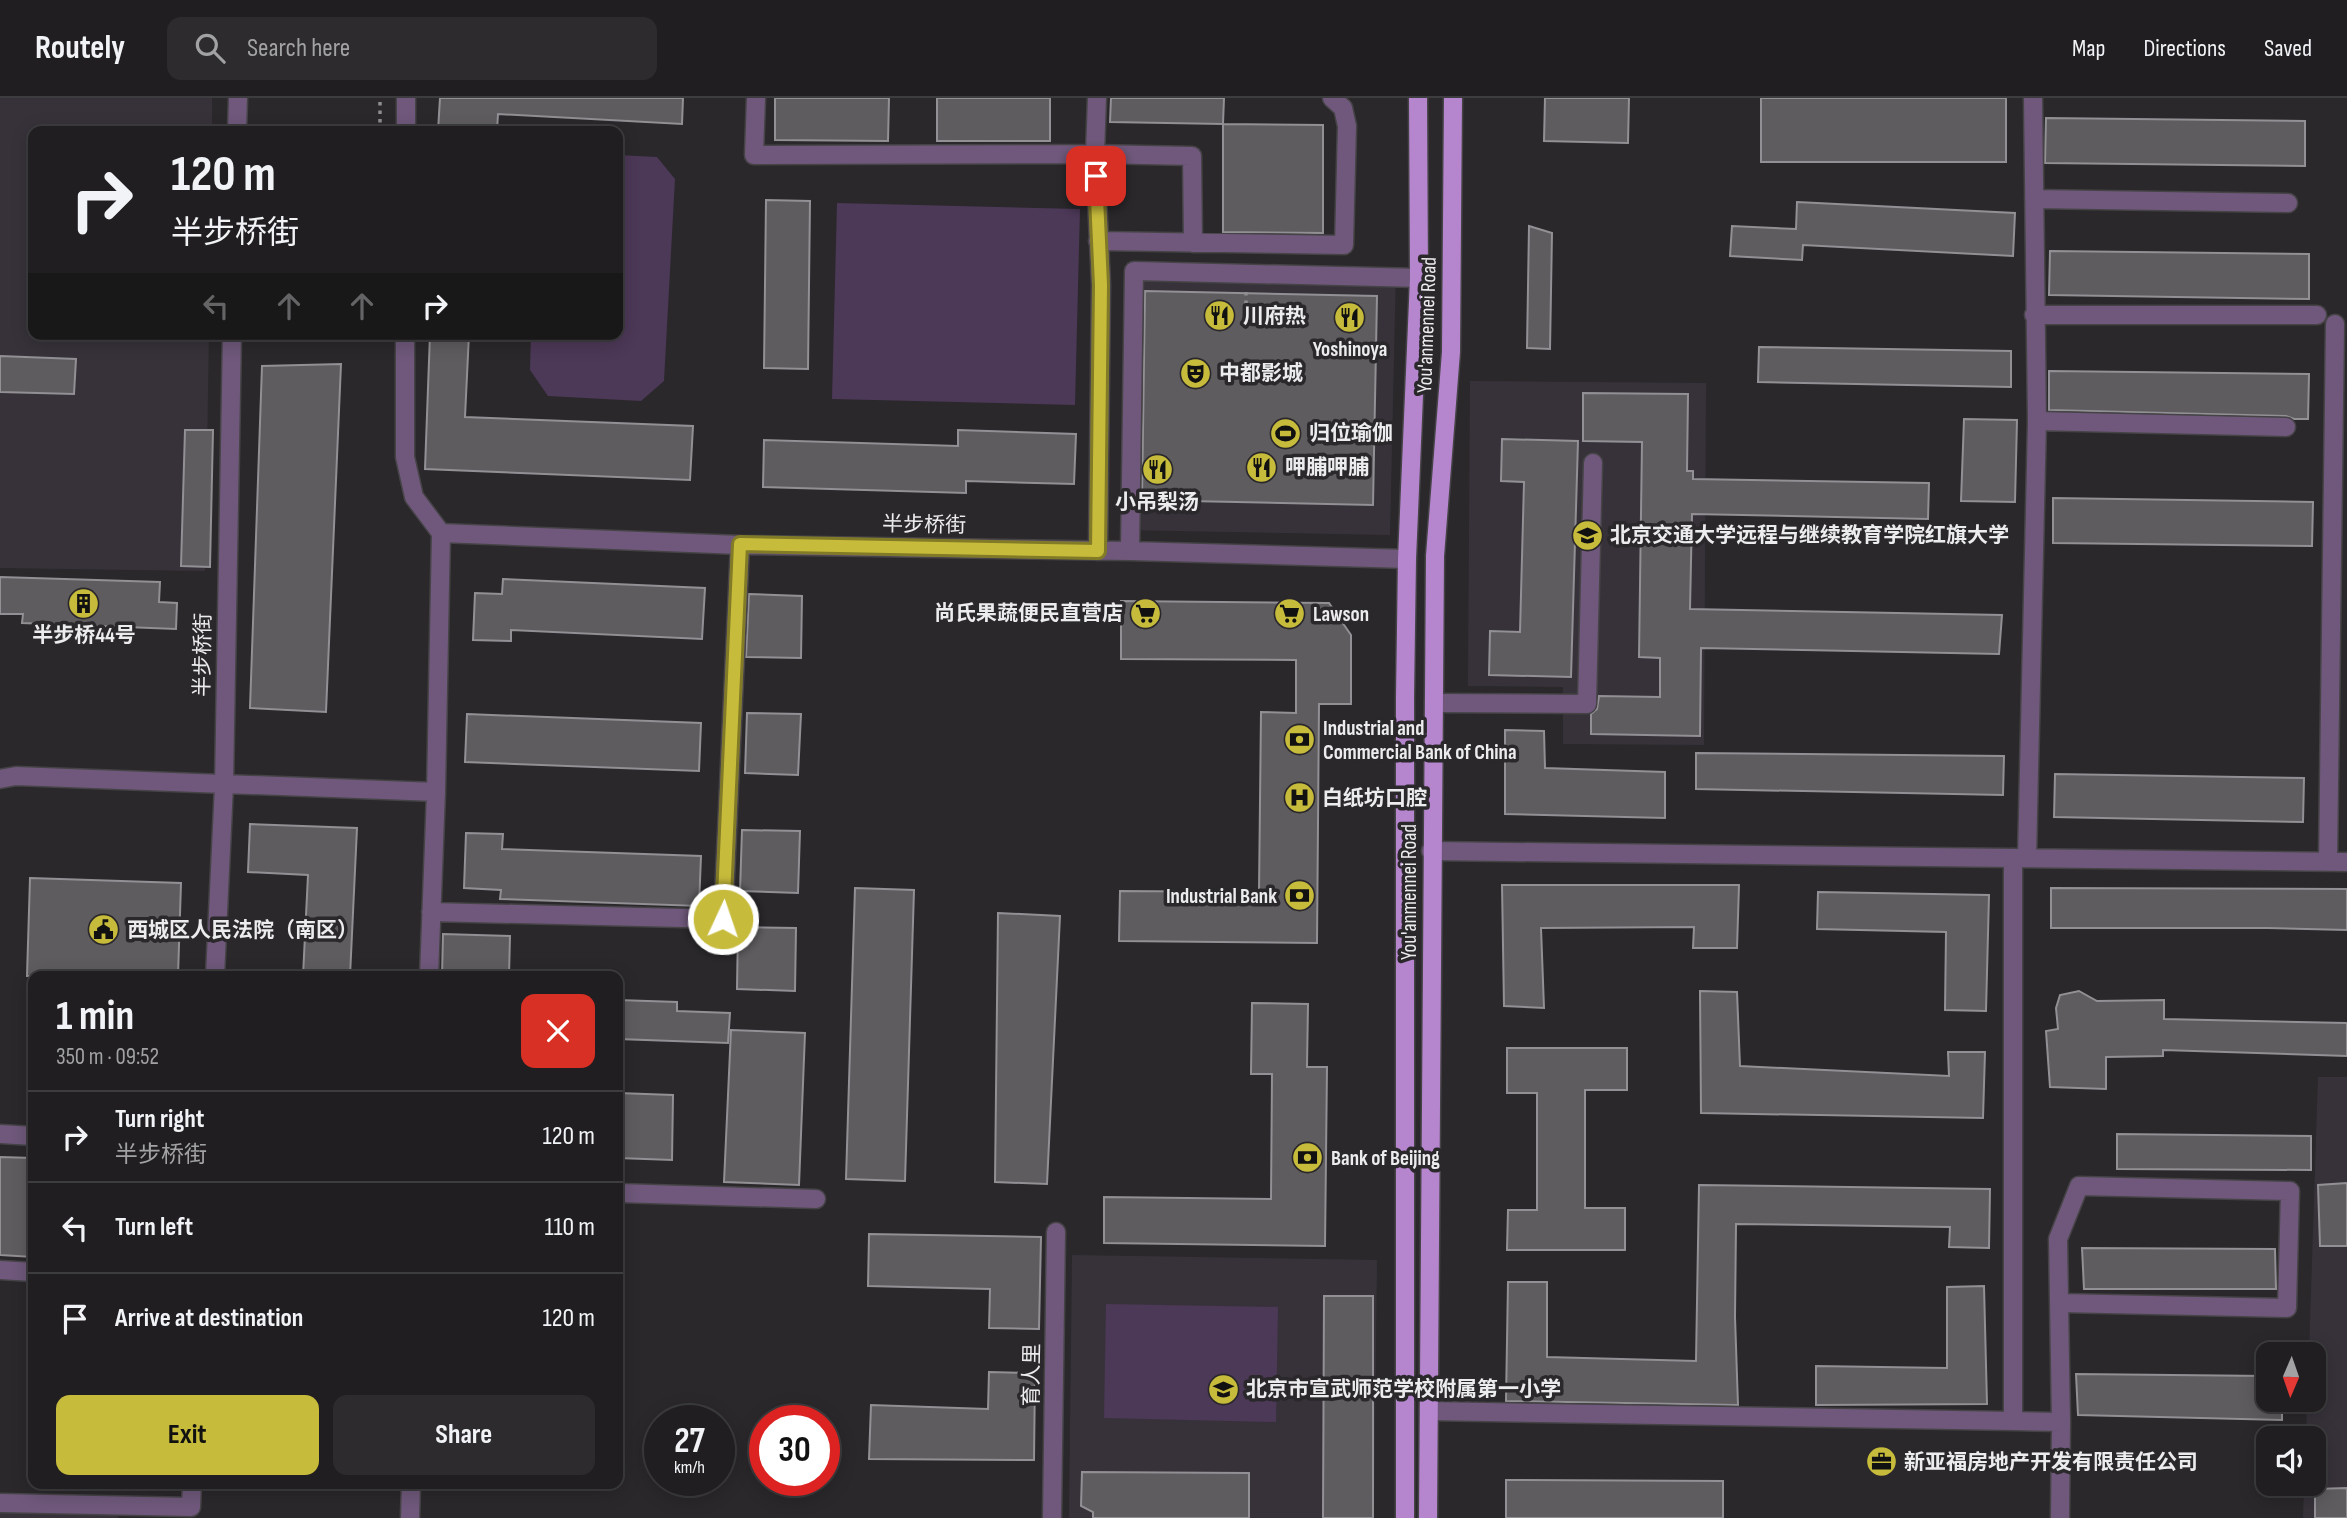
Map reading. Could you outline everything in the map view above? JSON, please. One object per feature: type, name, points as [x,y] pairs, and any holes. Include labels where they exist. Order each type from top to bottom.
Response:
[{"type":"main road","name":"You'anmennei Road","points":[[1405,1518],[1405,697],[1407,559],[1419,278],[1418,98]]},
{"type":"main road","name":"You'anmennei Road","points":[[1429,1518],[1435,556],[1451,352],[1453,98]]},
{"type":"street","points":[[237,126],[238,98]]},
{"type":"street","points":[[406,98],[406,126]]},
{"type":"street","points":[[756,98],[754,155],[1192,156],[1193,243]]},
{"type":"street","points":[[1097,98],[1095,154],[1101,285],[1098,551]]},
{"type":"street","points":[[1098,242],[1344,245],[1347,126],[1343,108],[1332,98]]},
{"type":"street","points":[[2013,1421],[2020,858],[2037,421],[2034,98]]},
{"type":"street","points":[[2034,199],[2288,203]]},
{"type":"street","points":[[1130,551],[1134,271],[1419,278]]},
{"type":"street","points":[[2034,315],[2317,315]]},
{"type":"street","points":[[2328,862],[2335,324]]},
{"type":"street","name":"半步桥街","points":[[215,971],[224,785],[232,340]]},
{"type":"street","points":[[405,340],[405,457],[414,497],[441,533],[429,971]]},
{"type":"street","points":[[2037,421],[2286,426]]},
{"type":"street","points":[[1434,703],[1587,704],[1593,463]]},
{"type":"street","name":"半步桥街","points":[[441,533],[740,544],[1407,559]]},
{"type":"street","points":[[431,912],[723,919],[740,544]]},
{"type":"street","points":[[0,779],[16,776],[436,792]]},
{"type":"street","points":[[1432,851],[2347,862]]},
{"type":"street","points":[[0,1134],[28,1136]]},
{"type":"street","points":[[2060,1303],[2287,1308],[2290,1191],[2079,1186],[2058,1239],[2060,1518]]},
{"type":"street","points":[[623,1194],[817,1199]]},
{"type":"street","name":"育人里","points":[[1052,1518],[1056,1232]]},
{"type":"street","points":[[0,1270],[28,1272]]},
{"type":"street","points":[[1429,1411],[2061,1422]]},
{"type":"street","points":[[0,1503],[191,1507],[192,1489]]},
{"type":"street","points":[[410,1518],[411,1489]]},
{"type":"path","points":[[380,98],[380,126]]},
{"type":"shaded area","points":[[0,98],[212,98],[212,126],[28,126],[28,340],[209,340],[205,571],[0,568]]},
{"type":"shaded area","points":[[623,155],[657,157],[675,179],[664,381],[641,401],[548,396],[530,370],[531,340],[623,340]]},
{"type":"shaded area","points":[[837,203],[1080,209],[1075,405],[832,399]]},
{"type":"shaded area","points":[[1127,262],[1396,267],[1390,535],[1122,530]]},
{"type":"shaded area","name":"北京交通大学远程与继续教育学院红旗大学","points":[[1470,381],[1706,383],[1704,745],[1563,744],[1563,687],[1468,686]]},
{"type":"shaded area","points":[[2318,1077],[2347,1077],[2347,1518],[2303,1518],[2304,1496],[2326,1496],[2326,1426],[2306,1426],[2307,1412],[2326,1412],[2326,1342],[2309,1342]]},
{"type":"shaded area","name":"北京市宣武师范学校附属第一小学","points":[[1072,1255],[1377,1260],[1374,1518],[1069,1518]]},
{"type":"shaded area","points":[[1106,1304],[1278,1307],[1276,1422],[1104,1418]]},
{"type":"shaded area","points":[[0,1510],[118,1513],[118,1518],[0,1518]]},
{"type":"building","points":[[440,98],[683,98],[682,124],[498,114],[497,126],[438,126]]},
{"type":"building","points":[[775,98],[889,98],[888,141],[775,140]]},
{"type":"building","points":[[937,98],[1050,98],[1050,141],[937,141]]},
{"type":"building","points":[[1111,98],[1224,98],[1223,124],[1110,122]]},
{"type":"building","points":[[1545,98],[1629,98],[1628,143],[1544,141]]},
{"type":"building","points":[[1761,98],[2006,98],[2006,162],[1761,162]]},
{"type":"building","points":[[2046,118],[2305,121],[2305,166],[2045,163]]},
{"type":"building","points":[[1223,124],[1323,125],[1323,233],[1223,232]]},
{"type":"building","points":[[766,200],[810,201],[808,369],[764,368]]},
{"type":"building","points":[[1797,202],[2015,213],[2013,256],[1803,245],[1802,260],[1730,256],[1732,226],[1796,229]]},
{"type":"building","points":[[1529,226],[1552,233],[1550,349],[1527,348]]},
{"type":"building","points":[[2050,251],[2309,254],[2309,299],[2049,295]]},
{"type":"building","points":[[1145,291],[1377,296],[1373,505],[1142,500]]},
{"type":"building","points":[[430,340],[469,340],[465,417],[693,426],[690,480],[425,469]]},
{"type":"building","points":[[1759,347],[2011,351],[2011,387],[1758,382]]},
{"type":"building","points":[[0,356],[76,359],[74,394],[0,392]]},
{"type":"building","points":[[341,364],[326,712],[250,708],[262,366]]},
{"type":"building","points":[[2049,371],[2309,374],[2308,419],[2286,416],[2049,410]]},
{"type":"building","points":[[1583,393],[1688,394],[1687,471],[1693,471],[1693,479],[1929,483],[1928,519],[1692,514],[1690,609],[2002,615],[1999,654],[1701,648],[1700,736],[1591,734],[1591,714],[1597,709],[1599,696],[1660,697],[1660,658],[1639,657],[1642,442],[1583,441]]},
{"type":"building","points":[[1964,419],[2017,420],[2015,502],[1961,501]]},
{"type":"building","points":[[185,430],[213,430],[210,567],[181,566]]},
{"type":"building","points":[[958,430],[1076,434],[1074,484],[966,481],[966,493],[763,487],[764,440],[958,446]]},
{"type":"building","points":[[1502,439],[1578,441],[1571,677],[1489,675],[1490,631],[1520,632],[1524,482],[1501,481]]},
{"type":"building","points":[[2053,498],[2313,502],[2312,546],[2053,543]]},
{"type":"building","name":"半步桥44号","points":[[0,577],[160,582],[159,602],[177,603],[176,629],[22,623],[23,614],[0,614]]},
{"type":"building","points":[[503,579],[705,588],[702,639],[511,630],[511,641],[473,640],[475,593],[502,594]]},
{"type":"building","points":[[749,594],[802,596],[801,658],[746,657]]},
{"type":"building","points":[[1121,601],[1329,603],[1351,635],[1351,704],[1319,704],[1317,943],[1119,941],[1120,891],[1259,892],[1261,712],[1296,713],[1296,660],[1121,659]]},
{"type":"building","points":[[747,713],[801,714],[798,775],[745,773]]},
{"type":"building","points":[[467,714],[701,723],[699,771],[465,762]]},
{"type":"building","points":[[1505,730],[1544,731],[1545,768],[1665,772],[1665,818],[1505,814]]},
{"type":"building","points":[[1696,753],[2004,756],[2003,795],[1696,789]]},
{"type":"building","points":[[2055,774],[2304,778],[2303,822],[2054,817]]},
{"type":"building","points":[[250,824],[357,828],[350,971],[303,971],[308,875],[248,872]]},
{"type":"building","points":[[742,830],[800,831],[798,893],[740,891]]},
{"type":"building","points":[[466,833],[503,834],[502,849],[701,856],[699,906],[500,899],[501,890],[464,888]]},
{"type":"building","name":"西城区人民法院（南区）","points":[[30,878],[181,883],[178,971],[28,971],[27,976]]},
{"type":"building","points":[[1502,885],[1739,885],[1737,948],[1693,948],[1694,927],[1541,928],[1544,1008],[1504,1006]]},
{"type":"building","points":[[855,888],[914,890],[905,1181],[846,1179]]},
{"type":"building","points":[[2051,888],[2347,889],[2347,930],[2051,928]]},
{"type":"building","points":[[1818,892],[1989,895],[1986,1011],[1945,1010],[1946,932],[1817,929]]},
{"type":"building","points":[[998,913],[1060,916],[1047,1184],[995,1182]]},
{"type":"building","points":[[738,927],[796,928],[795,991],[737,989]]},
{"type":"building","points":[[443,934],[510,936],[509,971],[442,971]]},
{"type":"building","points":[[1700,991],[1737,992],[1740,1066],[1949,1076],[1948,1052],[1985,1052],[1983,1118],[1701,1113]]},
{"type":"building","points":[[2079,991],[2097,1001],[2164,1000],[2164,1019],[2347,1023],[2347,1056],[2163,1050],[2163,1056],[2106,1057],[2106,1089],[2050,1087],[2046,1031],[2058,1029],[2056,1008],[2060,995]]},
{"type":"building","points":[[623,1000],[677,1002],[677,1011],[730,1013],[728,1043],[623,1039]]},
{"type":"building","points":[[1252,1003],[1308,1004],[1307,1067],[1327,1067],[1325,1246],[1104,1243],[1104,1197],[1271,1199],[1272,1074],[1251,1074]]},
{"type":"building","points":[[731,1030],[805,1033],[799,1185],[724,1182]]},
{"type":"building","points":[[1507,1048],[1627,1048],[1627,1090],[1585,1090],[1585,1208],[1625,1208],[1625,1250],[1507,1250],[1508,1210],[1537,1210],[1537,1093],[1507,1093]]},
{"type":"building","points":[[623,1093],[673,1095],[672,1160],[623,1158]]},
{"type":"building","points":[[2117,1134],[2311,1136],[2311,1170],[2117,1169]]},
{"type":"building","points":[[0,1157],[28,1158],[28,1257],[0,1255]]},
{"type":"building","points":[[2347,1183],[2347,1246],[2320,1246],[2318,1185]]},
{"type":"building","points":[[1699,1185],[1990,1189],[1989,1248],[1949,1247],[1950,1227],[1736,1224],[1738,1405],[1506,1401],[1508,1282],[1547,1282],[1547,1357],[1696,1361]]},
{"type":"building","points":[[869,1234],[1041,1237],[1039,1329],[989,1328],[990,1289],[868,1286]]},
{"type":"building","points":[[2082,1248],[2275,1249],[2276,1289],[2084,1289]]},
{"type":"building","points":[[1984,1286],[1987,1404],[1816,1405],[1816,1366],[1947,1368],[1947,1287]]},
{"type":"building","points":[[1324,1296],[1373,1296],[1373,1518],[1323,1518]]},
{"type":"building","points":[[989,1372],[1035,1373],[1034,1460],[869,1459],[871,1405],[988,1409]]},
{"type":"building","points":[[2076,1374],[2256,1376],[2256,1412],[2282,1412],[2282,1420],[2078,1415]]},
{"type":"building","points":[[1082,1472],[1249,1473],[1249,1518],[1093,1518],[1093,1512],[1081,1506]]},
{"type":"building","points":[[1506,1480],[1723,1481],[1723,1518],[1506,1518]]},
{"type":"building","points":[[2347,1488],[2347,1518],[2315,1518],[2315,1496],[2326,1496],[2326,1489]]},
{"type":"place","name":"川府热","points":[[1220,316]]},
{"type":"place","name":"Yoshinoya","points":[[1350,317]]},
{"type":"place","name":"中都影城","points":[[1196,373]]},
{"type":"place","name":"归位瑜伽","points":[[1286,433]]},
{"type":"place","name":"呷脯呷脯","points":[[1262,467]]},
{"type":"place","name":"小吊梨汤","points":[[1157,470]]},
{"type":"place","name":"北京交通大学远程与继续教育学院红旗大学","points":[[1587,535]]},
{"type":"place","name":"半步桥44号","points":[[84,603]]},
{"type":"place","name":"尚氏果蔬便民直营店","points":[[1146,613]]},
{"type":"place","name":"Lawson","points":[[1290,614]]},
{"type":"place","name":"Industrial and Commercial Bank of China","points":[[1300,740]]},
{"type":"place","name":"白纸坊口腔","points":[[1299,798]]},
{"type":"place","name":"Industrial Bank","points":[[1300,896]]},
{"type":"place","name":"西城区人民法院（南区）","points":[[104,930]]},
{"type":"place","name":"Bank of Beijing","points":[[1308,1158]]},
{"type":"place","name":"北京市宣武师范学校附属第一小学","points":[[1223,1389]]},
{"type":"place","name":"新亚福房地产开发有限责任公司","points":[[1881,1462]]},
{"type":"route","points":[[723,919],[740,544],[1098,551],[1101,285],[1096,176]]}]
